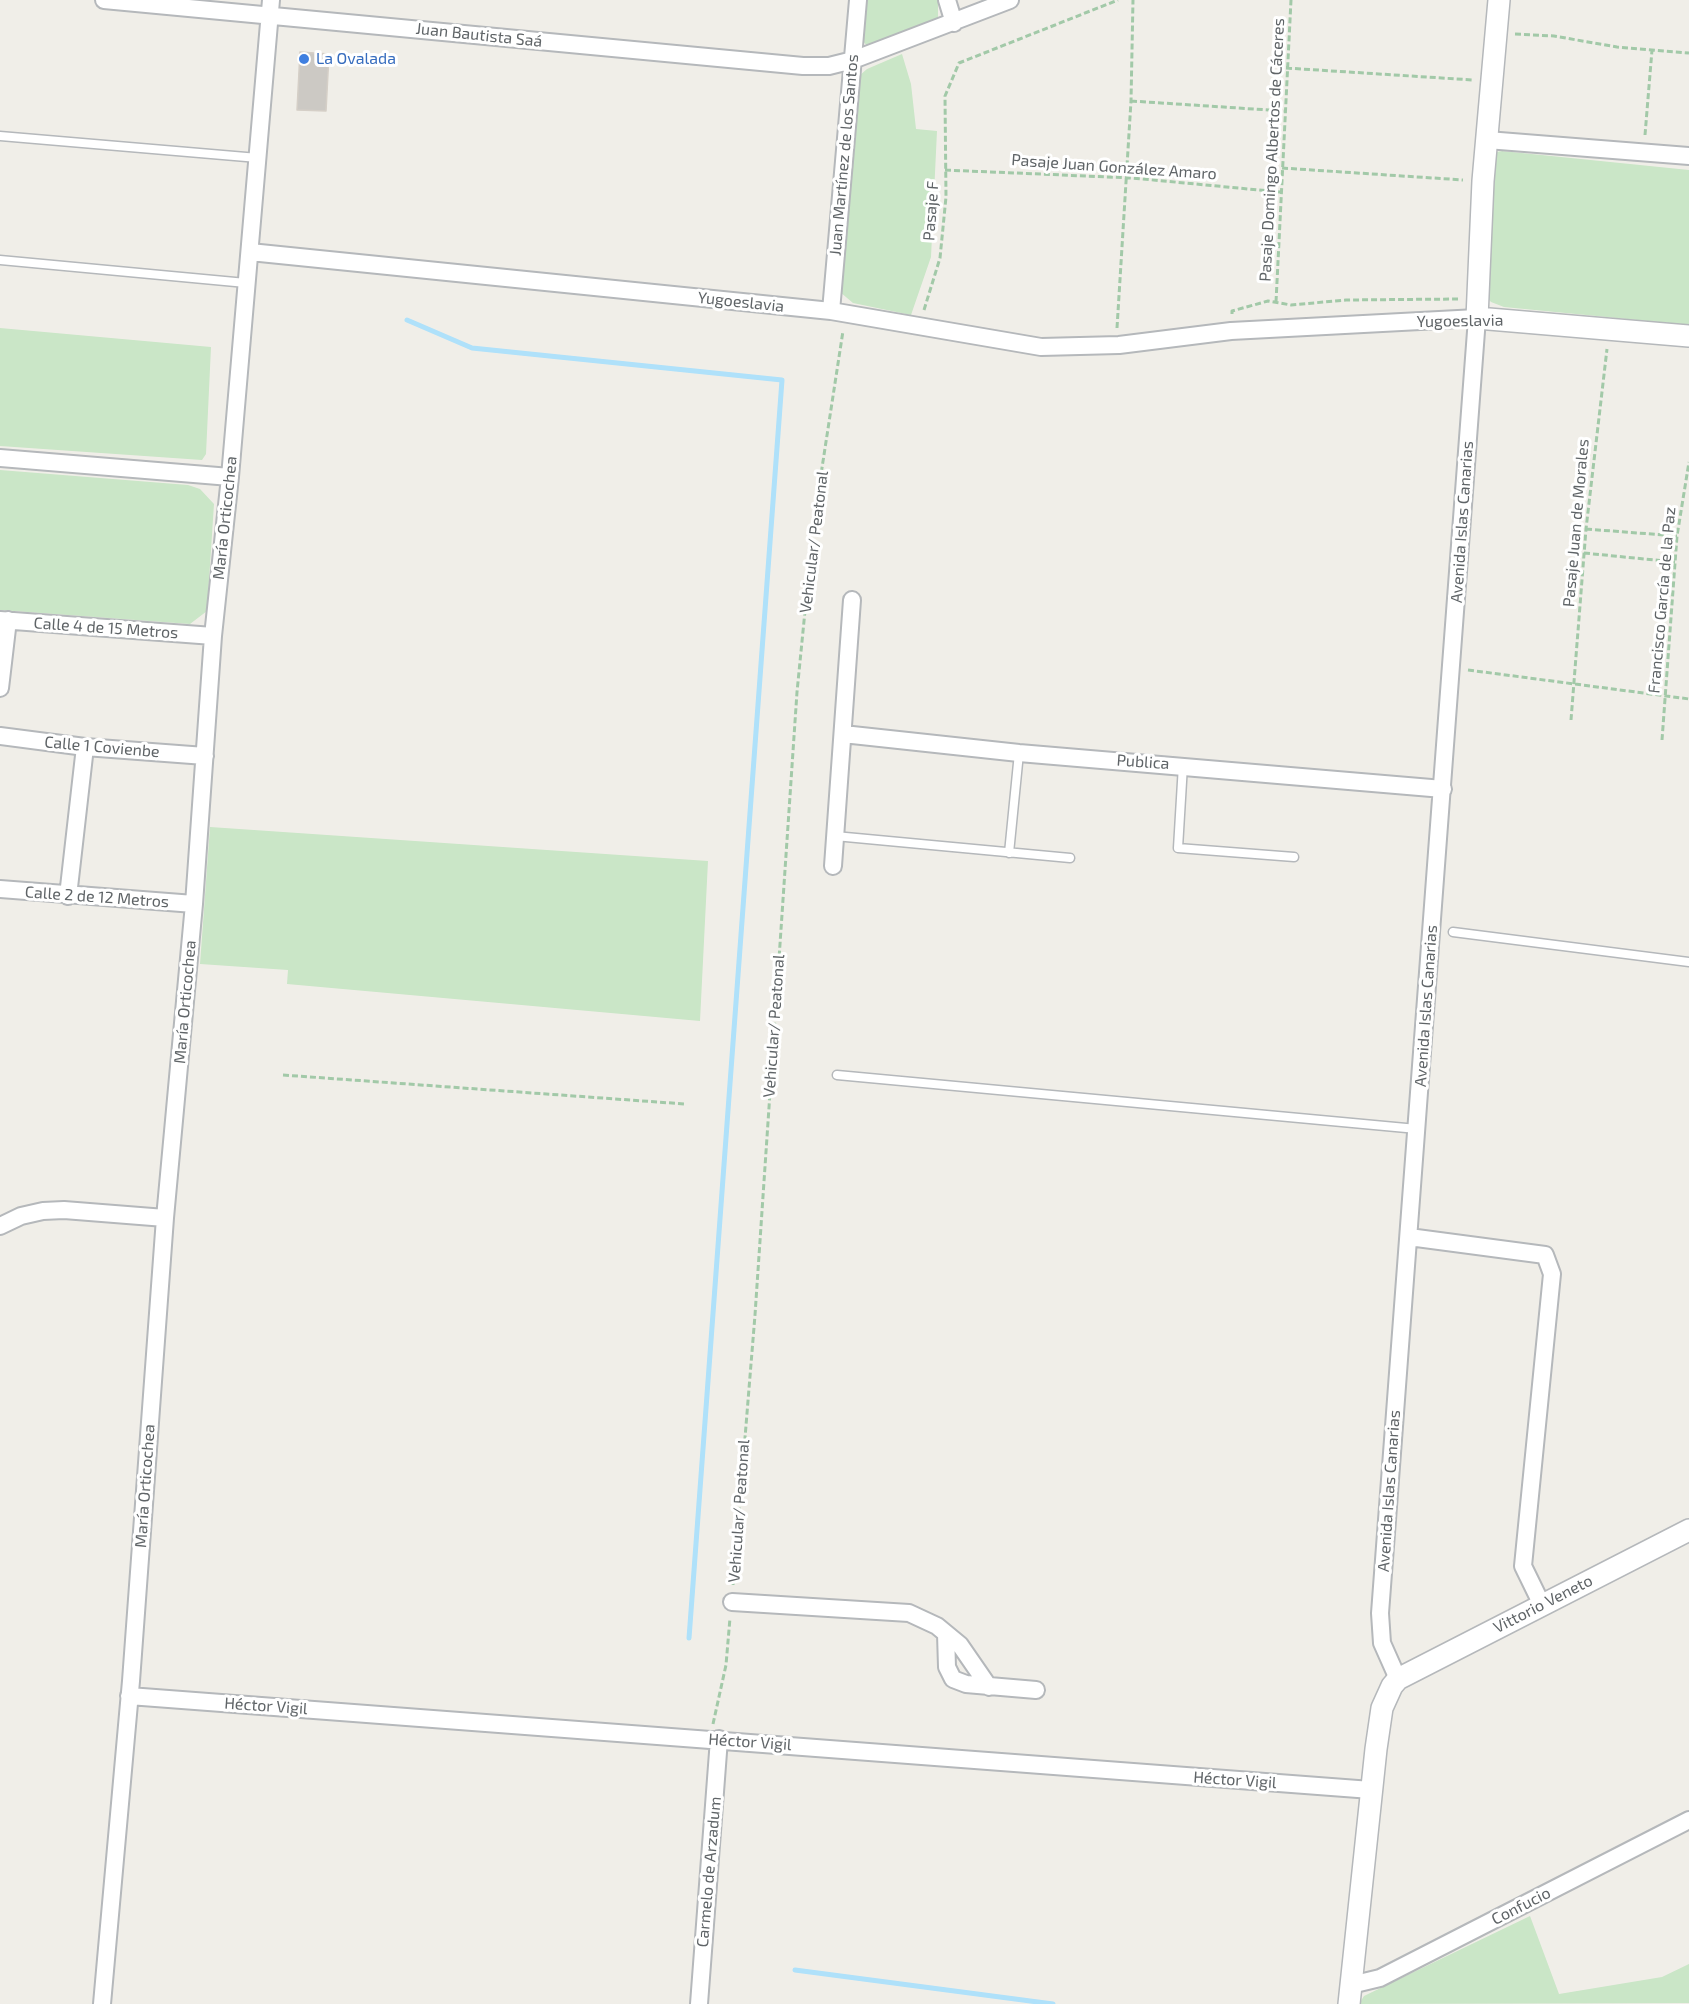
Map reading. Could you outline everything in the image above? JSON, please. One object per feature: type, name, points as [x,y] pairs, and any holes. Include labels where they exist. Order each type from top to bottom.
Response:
[{"type":"street","name":"Juan Bautista Saá","points":[[104,0],[271,7],[803,66],[829,66],[853,60],[1010,0]]},
{"type":"street","name":"Juan Martínez de los Santos","points":[[838,311],[858,0]]},
{"type":"street","points":[[947,0],[954,23]]},
{"type":"street","name":"Avenida Islas Canarias","points":[[1398,1678],[1382,1643],[1380,1618],[1452,668],[1477,308],[1483,181],[1499,0]]},
{"type":"street","name":"María Orticochea","points":[[102,2004],[129,1696],[165,1218],[194,904],[213,636],[230,477],[271,7]]},
{"type":"street","points":[[1487,140],[1689,156]]},
{"type":"street","name":"Yugoeslavia","points":[[249,252],[838,311],[1041,346],[1119,345],[1231,331],[1477,308],[1610,329],[1689,336]]},
{"type":"street","points":[[0,458],[230,477]]},
{"type":"street","points":[[833,866],[852,600]]},
{"type":"street","points":[[0,688],[4,620]]},
{"type":"street","name":"Calle 4 de 15 Metros","points":[[4,620],[213,636]]},
{"type":"street","name":"Publica","points":[[843,734],[1019,753],[1183,765],[1443,789]]},
{"type":"street","name":"Calle 1 Covienbe","points":[[0,736],[84,747],[205,756]]},
{"type":"street","points":[[68,896],[84,747]]},
{"type":"street","name":"Calle 2 de 12 Metros","points":[[0,889],[194,904]]},
{"type":"street","points":[[0,1226],[21,1216],[42,1211],[64,1210],[165,1218]]},
{"type":"street","points":[[1409,1237],[1545,1255],[1552,1274],[1523,1566],[1542,1605]]},
{"type":"street","name":"Vittorio Veneto","points":[[1398,1678],[1689,1530]]},
{"type":"street","points":[[732,1602],[909,1613],[937,1626],[960,1645],[989,1687]]},
{"type":"street","points":[[946,1634],[947,1667],[953,1678],[966,1684],[1036,1690]]},
{"type":"street","points":[[1350,1994],[1372,1802],[1371,1790],[1382,1708],[1398,1678]]},
{"type":"street","name":"Héctor Vigil","points":[[129,1696],[1371,1790]]},
{"type":"street","name":"Carmelo de Arzadum","points":[[699,2004],[719,1740]]},
{"type":"street","name":"Confucio","points":[[1350,1994],[1689,1820]]},
{"type":"lane","points":[[0,136],[258,158]]},
{"type":"lane","points":[[0,260],[246,284]]},
{"type":"lane","points":[[1009,853],[1019,753]]},
{"type":"lane","points":[[1183,765],[1178,848],[1294,857]]},
{"type":"lane","points":[[835,836],[1070,858]]},
{"type":"lane","points":[[1453,932],[1689,962]]},
{"type":"lane","points":[[837,1075],[1417,1129]]},
{"type":"path","name":"Pasaje F","points":[[919,326],[940,258],[945,170],[945,96],[959,63],[1118,0]]},
{"type":"path","points":[[1117,328],[1131,101],[1133,0]]},
{"type":"path","name":"Pasaje Domingo Albertos de Cáceres","points":[[1276,302],[1291,0]]},
{"type":"path","points":[[1496,32],[1554,36],[1617,47],[1689,52]]},
{"type":"path","points":[[1644,151],[1652,50]]},
{"type":"path","points":[[1286,68],[1492,82]]},
{"type":"path","points":[[1131,101],[1284,111]]},
{"type":"path","points":[[1282,168],[1483,181]]},
{"type":"path","name":"Pasaje Juan González Amaro","points":[[945,170],[1125,177],[1280,192]]},
{"type":"path","name":"Yugoeslavia","points":[[1231,331],[1232,312],[1266,301],[1291,305],[1346,300],[1477,308]]},
{"type":"path","name":"Vehicular/ Peatonal","points":[[719,1740],[713,1724],[726,1665],[732,1602],[756,1303],[796,692],[838,311]]},
{"type":"path","name":"Pasaje Juan de Morales","points":[[1571,720],[1586,529],[1610,329]]},
{"type":"path","name":"Francisco García de la Paz","points":[[1662,740],[1677,536],[1689,462]]},
{"type":"path","points":[[1586,529],[1677,536]]},
{"type":"path","points":[[1584,553],[1675,562]]},
{"type":"path","points":[[1452,668],[1689,699]]},
{"type":"path","points":[[284,1075],[685,1104]]},
{"type":"green space","points":[[861,0],[938,0],[938,18],[869,48],[861,39]]},
{"type":"green space","points":[[902,54],[911,84],[916,129],[937,131],[931,257],[911,315],[853,303],[840,292],[859,76],[867,69]]},
{"type":"green space","points":[[1497,152],[1689,170],[1689,325],[1504,307],[1491,302],[1485,295],[1492,158]]},
{"type":"green space","points":[[0,328],[211,347],[206,454],[202,460],[0,446]]},
{"type":"green space","points":[[0,470],[188,485],[200,489],[214,504],[207,611],[190,624],[0,610]]},
{"type":"green space","points":[[210,827],[708,861],[700,1021],[287,984],[288,970],[200,964]]},
{"type":"green space","points":[[1530,1916],[1559,1994],[1662,1977],[1689,1964],[1689,2003],[1359,2004],[1364,1996]]},
{"type":"building","points":[[300,52],[329,54],[326,111],[297,110]]},
{"type":"waterway","points":[[407,320],[472,348],[782,380],[689,1638]]},
{"type":"waterway","points":[[795,1970],[1053,2004]]},
{"type":"place","name":"La Ovalada","points":[[304,59]]}]
